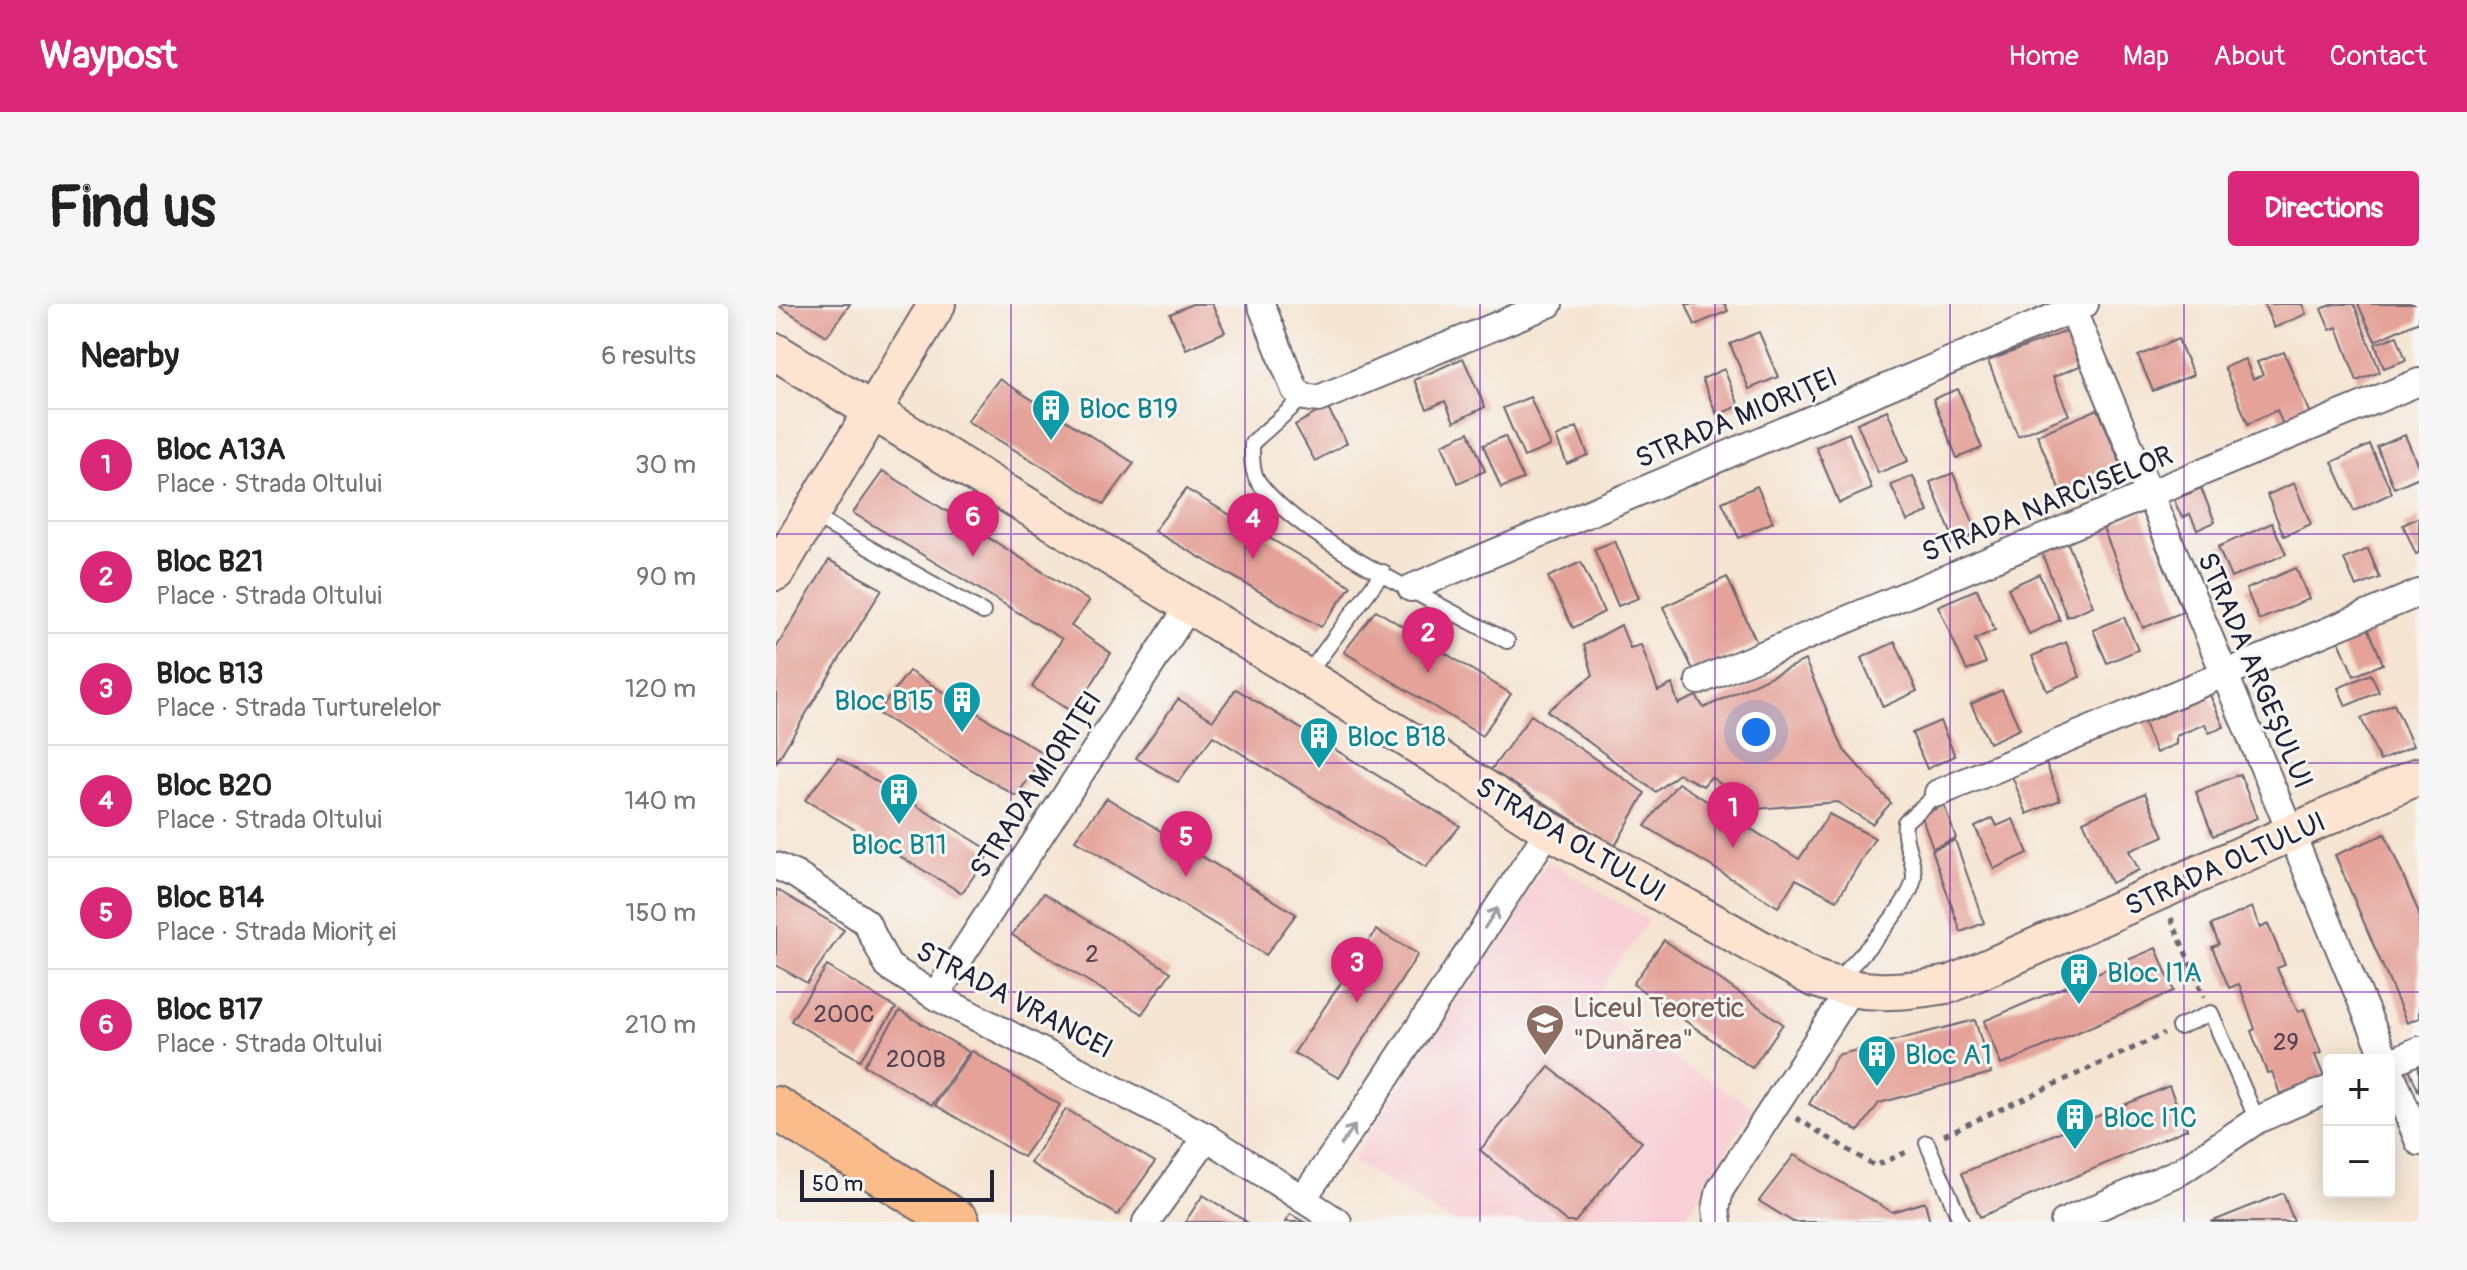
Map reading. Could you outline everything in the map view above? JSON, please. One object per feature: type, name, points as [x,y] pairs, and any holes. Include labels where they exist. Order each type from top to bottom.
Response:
[{"type":"main road","points":[[776,1108],[958,1222]]},
{"type":"street","points":[[776,572],[937,304]]},
{"type":"street","points":[[1261,304],[1295,390],[1304,397],[1318,399],[1549,304]]},
{"type":"street","name":"STRADA ARGEȘULUI","points":[[2075,306],[2148,496],[2384,1054]]},
{"type":"street","name":"STRADA MIORIȚEI","points":[[1411,588],[2075,306]]},
{"type":"street","name":"STRADA OLTULUI","points":[[776,352],[1188,608],[1427,751],[1549,830],[1842,988],[1875,994],[1951,984],[2419,776]]},
{"type":"street","name":"STRADA NARCISELOR","points":[[1699,681],[2419,382]]},
{"type":"street","points":[[1938,793],[2419,593]]},
{"type":"street","name":"STRADA MIORIȚEI","points":[[935,996],[1188,608]]},
{"type":"street","points":[[1338,1222],[1303,1198],[1549,830]]},
{"type":"street","name":"STRADA VRANCEI","points":[[776,866],[796,875],[866,922],[888,966],[935,996],[1207,1137],[1303,1198]]},
{"type":"street","points":[[1718,1222],[1720,1190],[1842,988]]},
{"type":"street","points":[[2395,1061],[2419,1050]]},
{"type":"street","name":"STRADA ARGEȘULUI","points":[[2395,1082],[2419,1142]]},
{"type":"street","points":[[2064,1222],[2181,1171],[2257,1120],[2323,1092]]},
{"type":"street","points":[[1146,1222],[1207,1137]]},
{"type":"lane","points":[[1304,397],[1252,443],[1253,466],[1259,483],[1311,530],[1507,641]]},
{"type":"lane","points":[[811,515],[983,612]]},
{"type":"lane","points":[[1304,679],[1383,572]]},
{"type":"lane","points":[[1842,988],[1914,882],[1913,862],[1903,837],[1905,822],[1938,793]]},
{"type":"lane","points":[[2179,1027],[2211,1013],[2257,1120]]},
{"type":"lane","points":[[1927,1143],[1961,1222]]},
{"type":"path","points":[[2160,891],[2211,1013]]},
{"type":"path","points":[[1774,1104],[1875,1166],[2179,1027]]},
{"type":"shaded area","name":"Liceul Teoretic \"Dunărea\"","points":[[1548,861],[1649,920],[1588,1007],[1753,1107],[1683,1222],[1452,1222],[1352,1161]]},
{"type":"building","points":[[776,304],[850,304],[827,336]]},
{"type":"building","points":[[1192,304],[1212,304],[1225,332],[1186,349],[1170,314]]},
{"type":"building","points":[[1686,304],[1725,304],[1728,311],[1695,325]]},
{"type":"building","points":[[2264,304],[2302,304],[2306,314],[2274,328]]},
{"type":"building","points":[[2334,304],[2354,304],[2380,372],[2357,381],[2337,327],[2330,330],[2321,309]]},
{"type":"building","points":[[2358,304],[2419,304],[2419,321],[2375,341]]},
{"type":"building","points":[[2067,331],[2080,366],[2053,377],[2069,415],[2018,436],[1988,361]]},
{"type":"building","points":[[1759,332],[1778,377],[1749,389],[1730,344]]},
{"type":"building","points":[[2397,336],[2406,360],[2384,368],[2375,344]]},
{"type":"building","points":[[2178,339],[2193,375],[2153,391],[2138,356]]},
{"type":"building","points":[[2284,352],[2310,414],[2283,425],[2277,410],[2248,424],[2224,367],[2245,359],[2253,379],[2263,375],[2257,362]]},
{"type":"building","points":[[1463,358],[1485,407],[1454,422],[1445,401],[1427,409],[1414,380]]},
{"type":"building","points":[[1724,369],[1739,406],[1717,415],[1702,379]]},
{"type":"building","name":"Bloc B19","points":[[999,379],[1134,463],[1104,504],[967,421]]},
{"type":"building","points":[[1958,389],[1982,448],[1957,458],[1933,399]]},
{"type":"building","points":[[1530,397],[1551,446],[1524,457],[1503,408]]},
{"type":"building","points":[[1327,407],[1347,443],[1315,461],[1295,425]]},
{"type":"building","points":[[2098,409],[2122,467],[2061,493],[2037,435]]},
{"type":"building","points":[[1887,410],[1908,461],[1878,473],[1857,423]]},
{"type":"building","points":[[1577,427],[1588,455],[1567,464],[1556,437]]},
{"type":"building","points":[[1469,432],[1485,471],[1458,483],[1442,444]]},
{"type":"building","points":[[1849,433],[1872,489],[1839,503],[1816,447]]},
{"type":"building","points":[[2405,435],[2419,468],[2419,477],[2394,488],[2377,447]]},
{"type":"building","points":[[1505,436],[1523,479],[1501,488],[1483,445]]},
{"type":"building","points":[[2370,445],[2392,493],[2354,511],[2332,462]]},
{"type":"building","points":[[883,471],[1089,601],[1071,626],[1111,653],[1074,713],[1032,687],[1062,639],[853,513]]},
{"type":"building","points":[[1953,473],[1978,534],[1955,543],[1930,482]]},
{"type":"building","points":[[1913,476],[1928,512],[1907,521],[1891,485]]},
{"type":"building","points":[[2294,483],[2311,524],[2284,536],[2267,495]]},
{"type":"building","points":[[1757,486],[1773,522],[1739,538],[1722,502]]},
{"type":"building","points":[[2201,488],[2215,522],[2197,530],[2190,514],[2182,518],[2174,500]]},
{"type":"building","points":[[1186,489],[1351,586],[1321,627],[1154,531]]},
{"type":"building","points":[[2142,512],[2183,612],[2143,628],[2103,528]]},
{"type":"building","points":[[2419,517],[2419,553],[2416,554],[2403,525]]},
{"type":"building","points":[[2272,523],[2286,554],[2231,578],[2218,547]]},
{"type":"building","points":[[1615,541],[1639,598],[1618,606],[1594,549]]},
{"type":"building","points":[[2067,541],[2093,606],[2067,617],[2041,551]]},
{"type":"building","points":[[2368,549],[2380,578],[2356,587],[2344,559]]},
{"type":"building","points":[[829,560],[882,589],[776,763],[776,648]]},
{"type":"building","points":[[1581,562],[1604,612],[1573,628],[1548,577]]},
{"type":"building","points":[[2296,568],[2309,599],[2259,620],[2246,589]]},
{"type":"building","points":[[2039,574],[2060,620],[2029,634],[2008,588]]},
{"type":"building","points":[[1727,577],[1757,643],[1694,672],[1663,607]]},
{"type":"building","points":[[1977,589],[1995,630],[1975,639],[1986,663],[1967,671],[1938,606]]},
{"type":"building","points":[[1376,610],[1511,694],[1482,736],[1344,652]]},
{"type":"building","points":[[2124,617],[2138,650],[2107,663],[2093,630]]},
{"type":"building","points":[[1621,625],[1630,648],[1641,645],[1658,691],[1672,684],[1678,704],[1696,696],[1704,708],[1805,660],[1844,750],[1891,803],[1872,824],[1837,802],[1756,809],[1711,777],[1703,786],[1679,774],[1656,792],[1547,711],[1593,675],[1584,645]]},
{"type":"building","points":[[2368,627],[2383,664],[2354,676],[2338,639]]},
{"type":"building","points":[[1895,642],[1917,691],[1883,707],[1861,658]]},
{"type":"building","points":[[2066,642],[2080,677],[2047,691],[2032,656]]},
{"type":"building","name":"Bloc B15","points":[[909,671],[1046,755],[1016,796],[877,713]]},
{"type":"building","points":[[2371,674],[2379,692],[2346,706],[2338,688]]},
{"type":"building","name":"Bloc B18","points":[[1236,689],[1460,826],[1426,867],[1213,736],[1178,782],[1136,758],[1178,699],[1213,720]]},
{"type":"building","points":[[2002,690],[2020,729],[1989,743],[1971,704]]},
{"type":"building","points":[[2210,695],[2224,727],[2209,733],[2205,724],[2176,736],[2176,744],[2156,753],[2144,723]]},
{"type":"building","points":[[2394,704],[2413,746],[2380,761],[2361,718]]},
{"type":"building","points":[[1531,715],[1645,793],[1615,846],[1491,770]]},
{"type":"building","points":[[1940,721],[1955,756],[1927,769],[1912,733]]},
{"type":"building","name":"Bloc B11","points":[[838,758],[991,851],[962,893],[805,800]]},
{"type":"building","points":[[2046,763],[2060,800],[2027,814],[2012,776]]},
{"type":"building","points":[[2240,774],[2257,818],[2213,836],[2196,792]]},
{"type":"building","points":[[1678,783],[1799,859],[1829,814],[1875,838],[1837,900],[1796,879],[1778,907],[1645,826]]},
{"type":"building","points":[[2145,793],[2164,836],[2129,851],[2139,870],[2111,883],[2083,821]]},
{"type":"building","points":[[1107,798],[1296,914],[1266,955],[1075,840]]},
{"type":"building","points":[[1944,805],[1956,838],[1933,848],[1921,815]]},
{"type":"building","points":[[1993,818],[1997,826],[2013,819],[2028,853],[1994,869],[1975,827]]},
{"type":"building","points":[[2385,834],[2419,913],[2419,1018],[2407,1023],[2335,855]]},
{"type":"building","points":[[1955,840],[1984,923],[1961,932],[1932,850]]},
{"type":"building","points":[[776,889],[844,930],[807,983],[776,965]]},
{"type":"building","points":[[1044,893],[1171,972],[1142,1014],[1012,935]]},
{"type":"building","points":[[2252,907],[2260,928],[2268,924],[2285,965],[2277,968],[2298,1012],[2304,1009],[2321,1053],[2315,1055],[2323,1077],[2280,1094],[2272,1072],[2267,1073],[2251,1031],[2255,1029],[2239,984],[2229,988],[2212,947],[2219,944],[2211,925]]},
{"type":"building","points":[[1376,930],[1418,954],[1339,1078],[1294,1053]]},
{"type":"building","points":[[1664,940],[1783,1024],[1752,1068],[1633,984]]},
{"type":"building","name":"Bloc I1A","points":[[2156,948],[2174,991],[2001,1065],[1984,1021]]},
{"type":"building","points":[[827,966],[896,1008],[860,1060],[791,1021]]},
{"type":"building","points":[[900,1011],[969,1052],[932,1105],[864,1065]]},
{"type":"building","name":"Bloc A1","points":[[1975,1020],[1991,1073],[1879,1103],[1859,1131],[1809,1104],[1837,1055]]},
{"type":"building","points":[[972,1051],[1060,1105],[1023,1157],[935,1105]]},
{"type":"building","points":[[2419,1064],[2419,1093],[2409,1068]]},
{"type":"building","points":[[1549,1067],[1642,1142],[1575,1222],[1567,1222],[1480,1150]]},
{"type":"building","name":"Bloc I1C","points":[[2169,1086],[2187,1129],[1980,1217],[1962,1173]]},
{"type":"building","points":[[1066,1109],[1155,1162],[1118,1215],[1030,1163]]},
{"type":"building","points":[[1794,1155],[1892,1212],[1925,1202],[1930,1222],[1793,1222],[1759,1201]]},
{"type":"building","points":[[2283,1193],[2294,1222],[2211,1222]]},
{"type":"building","points":[[1203,1195],[1247,1222],[1185,1222]]},
{"type":"building","points":[[1290,1214],[1304,1222],[1285,1222]]},
{"type":"place","name":"Bloc B19","points":[[1051,442]]},
{"type":"place","name":"Bloc B17","points":[[973,557]]},
{"type":"place","name":"Bloc B20","points":[[1253,559]]},
{"type":"place","name":"Bloc B21","points":[[1428,673]]},
{"type":"place","name":"Bloc B15","points":[[962,734]]},
{"type":"place","name":"Bloc B18","points":[[1319,770]]},
{"type":"place","name":"Bloc B11","points":[[899,826]]},
{"type":"place","name":"Bloc A13A","points":[[1733,848]]},
{"type":"place","name":"Bloc B14","points":[[1186,877]]},
{"type":"place","name":"Bloc B13","points":[[1357,1003]]},
{"type":"place","name":"Bloc I1A","points":[[2079,1006]]},
{"type":"place","name":"Liceul Teoretic \"Dunărea\"","points":[[1545,1057]]},
{"type":"place","name":"Bloc A1","points":[[1877,1088]]},
{"type":"place","name":"Bloc I1C","points":[[2075,1151]]}]
